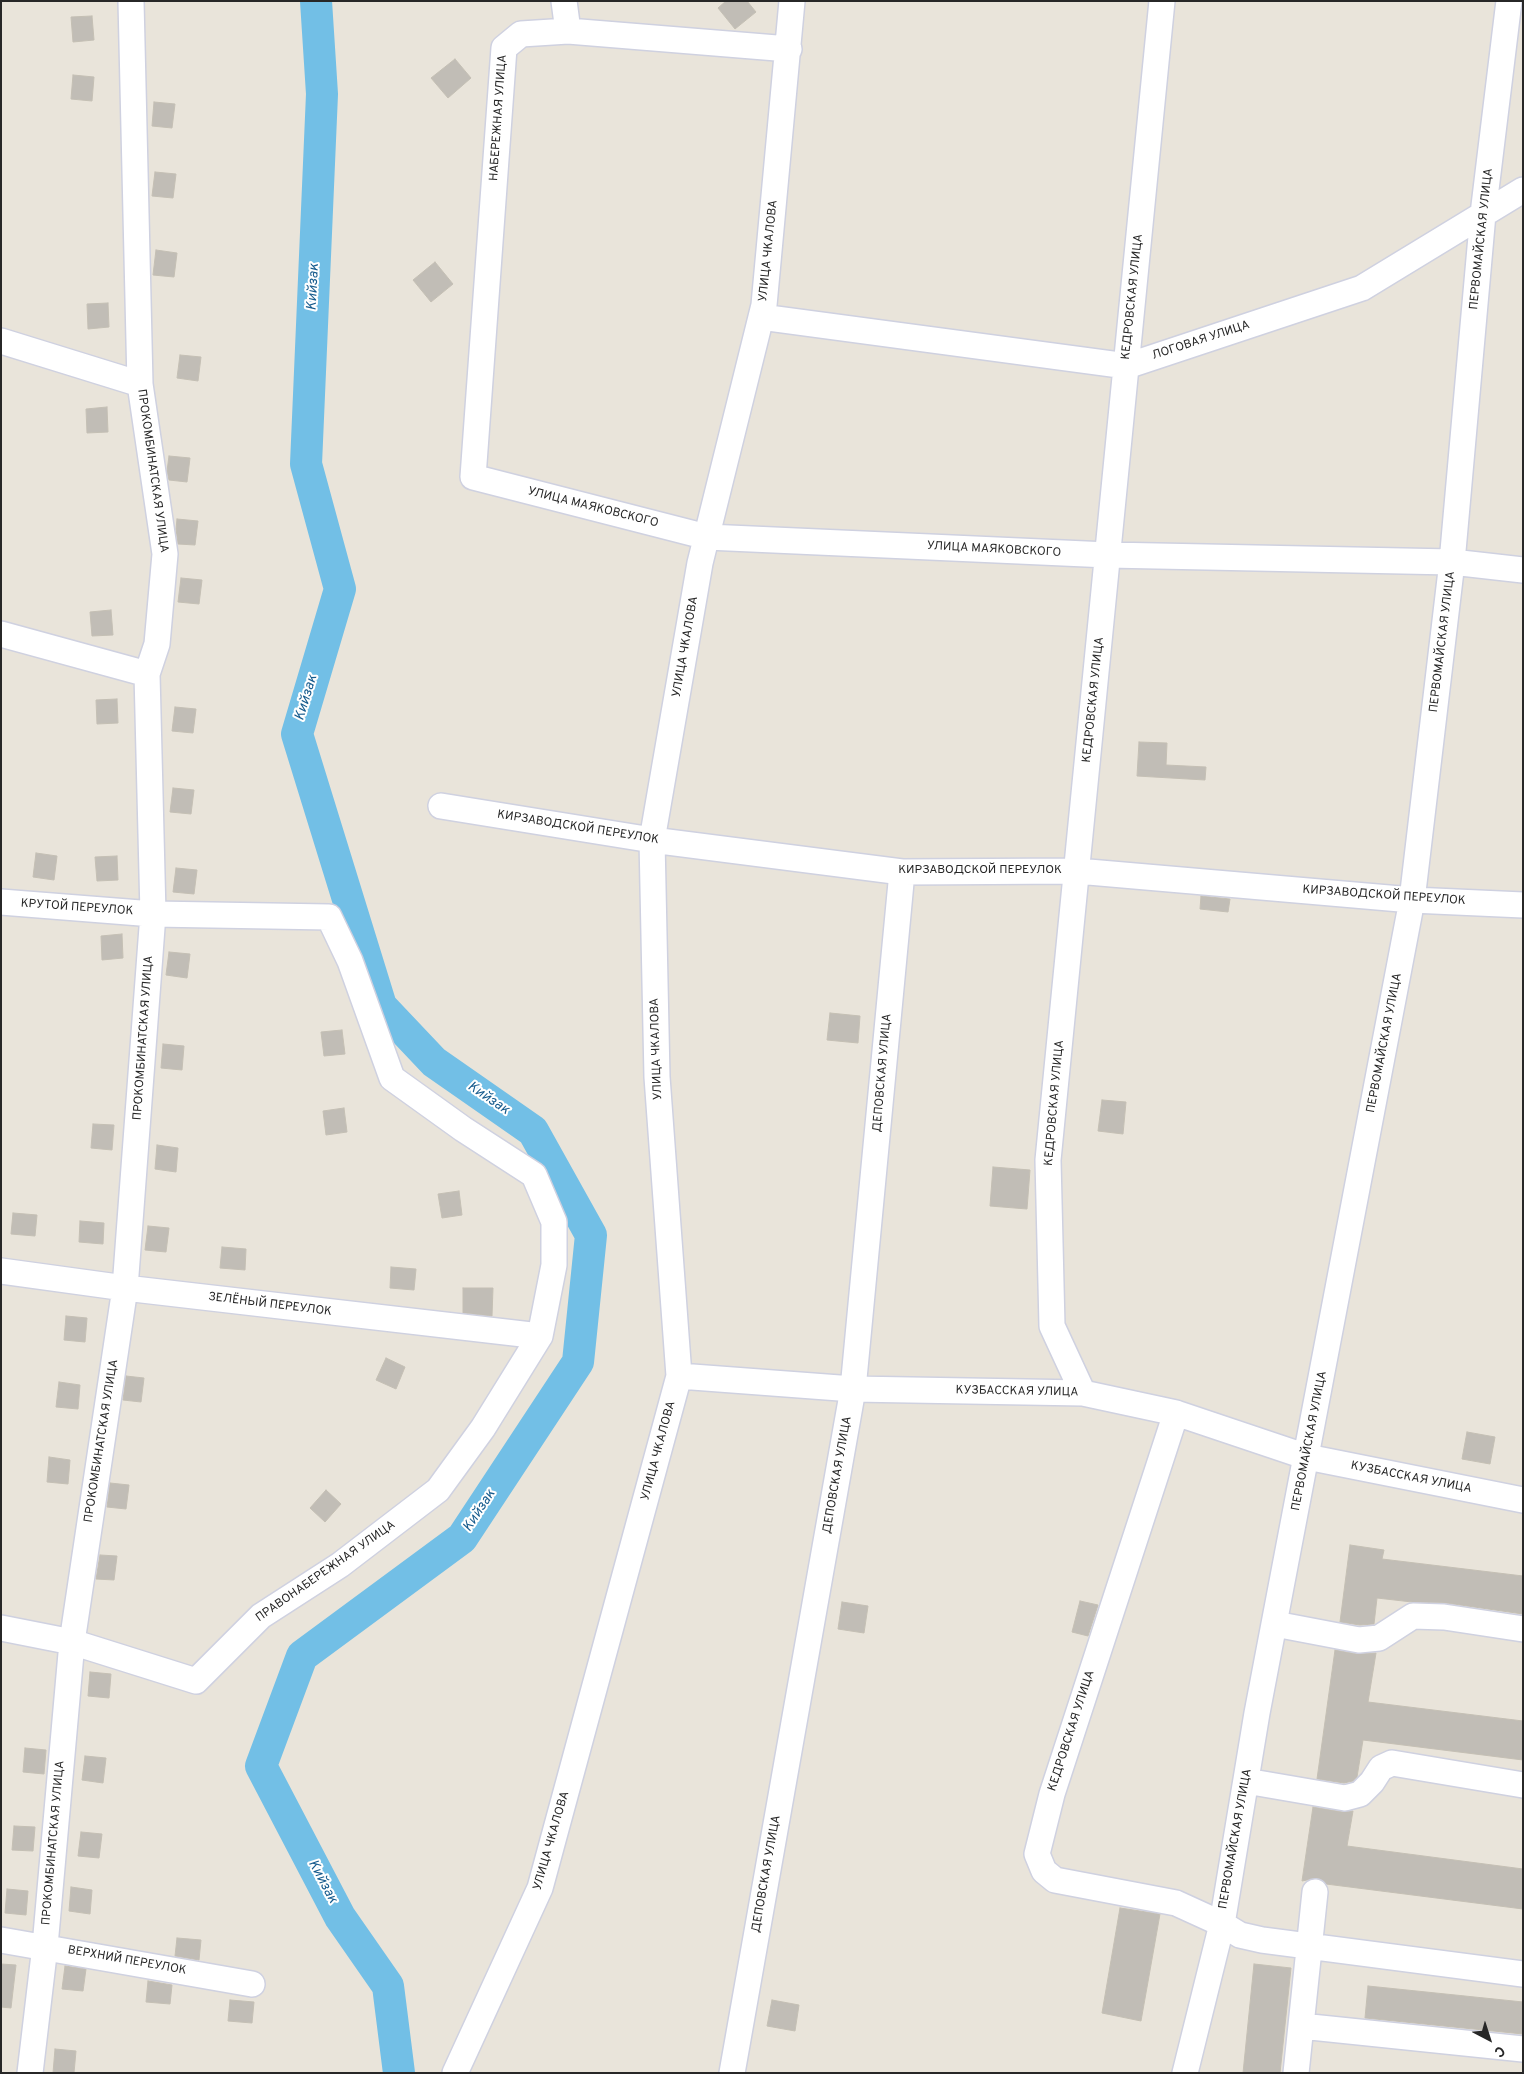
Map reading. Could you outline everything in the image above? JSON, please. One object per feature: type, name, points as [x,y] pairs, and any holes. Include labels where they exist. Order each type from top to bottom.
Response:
[{"type":"street","name":"ПРОКОМБИНАТСКАЯ УЛИЦА","points":[[30,2073],[45,1946],[72,1642],[125,1288],[153,914],[147,674],[157,644],[165,554],[140,384],[130,1]]},
{"type":"street","points":[[564,1],[568,31]]},
{"type":"street","name":"УЛИЦА ЧКАЛОВА","points":[[455,2073],[540,1888],[679,1376],[657,1077],[652,840],[700,563],[764,305],[792,1]]},
{"type":"street","name":"КЕДРОВСКАЯ УЛИЦА","points":[[1083,1393],[1052,1326],[1048,1160],[1162,1]]},
{"type":"street","name":"ПЕРВОМАЙСКАЯ УЛИЦА","points":[[1185,2073],[1222,1924],[1275,1624],[1412,900],[1452,562],[1483,214],[1509,1]]},
{"type":"street","name":"НАБЕРЕЖНАЯ УЛИЦА","points":[[473,478],[504,48],[521,34],[568,31],[789,49]]},
{"type":"street","name":"ЛОГОВАЯ УЛИЦА","points":[[761,317],[1127,366],[1362,288],[1523,190]]},
{"type":"street","points":[[1,341],[140,384]]},
{"type":"street","name":"УЛИЦА МАЯКОВСКОГО","points":[[473,478],[707,537],[1108,555],[1452,562],[1523,570]]},
{"type":"street","points":[[1,634],[147,674]]},
{"type":"street","name":"КИРЗАВОДСКОЙ ПЕРЕУЛОК","points":[[441,806],[652,840],[902,872],[1077,871],[1412,900],[1523,905]]},
{"type":"street","name":"ДЕПОВСКАЯ УЛИЦА","points":[[732,2073],[853,1389],[902,872]]},
{"type":"street","name":"КРУТОЙ ПЕРЕУЛОК","points":[[1,902],[153,914]]},
{"type":"street","name":"ПРАВОНАБЕРЕЖНАЯ УЛИЦА","points":[[72,1642],[196,1681],[261,1616],[340,1565],[438,1490],[483,1428],[540,1336],[554,1265],[554,1222],[534,1175],[463,1129],[392,1078],[350,961],[329,917],[153,914]]},
{"type":"street","name":"ЗЕЛЁНЫЙ ПЕРЕУЛОК","points":[[1,1270],[125,1288],[540,1336]]},
{"type":"street","name":"КУЗБАССКАЯ УЛИЦА","points":[[679,1376],[853,1389],[1083,1393],[1176,1413],[1307,1457],[1523,1500]]},
{"type":"street","name":"КЕДРОВСКАЯ УЛИЦА","points":[[1176,1413],[1052,1794],[1037,1854],[1044,1871],[1055,1880],[1176,1903],[1222,1924],[1240,1935],[1523,1974]]},
{"type":"street","points":[[1275,1624],[1358,1640],[1378,1638],[1413,1616],[1444,1617],[1523,1629]]},
{"type":"street","points":[[1,1628],[72,1642]]},
{"type":"street","points":[[1246,1781],[1345,1798],[1360,1794],[1372,1782],[1381,1768],[1392,1763],[1523,1785]]},
{"type":"street","points":[[1296,2073],[1315,1892]]},
{"type":"street","name":"ВЕРХНИЙ ПЕРЕУЛОК","points":[[1,1940],[45,1946],[252,1984]]},
{"type":"street","points":[[1301,2026],[1523,2049]]},
{"type":"building","points":[[726,1],[747,1],[756,12],[735,29],[718,8]]},
{"type":"building","points":[[92,16],[94,40],[73,42],[71,17]]},
{"type":"building","points":[[455,59],[471,78],[448,98],[431,78]]},
{"type":"building","points":[[73,75],[94,77],[92,101],[71,99]]},
{"type":"building","points":[[154,102],[175,104],[172,128],[152,126]]},
{"type":"building","points":[[155,172],[176,174],[173,198],[152,196]]},
{"type":"building","points":[[156,250],[177,253],[174,277],[153,275]]},
{"type":"building","points":[[435,262],[453,284],[431,302],[413,280]]},
{"type":"building","points":[[108,303],[109,327],[88,329],[87,304]]},
{"type":"building","points":[[180,355],[201,357],[198,381],[177,378]]},
{"type":"building","points":[[107,407],[108,432],[87,433],[86,409]]},
{"type":"building","points":[[169,456],[190,458],[187,482],[169,480],[167,471]]},
{"type":"building","points":[[177,519],[198,521],[195,545],[178,544]]},
{"type":"building","points":[[181,578],[202,580],[199,604],[178,602]]},
{"type":"building","points":[[111,610],[113,635],[92,636],[90,612]]},
{"type":"building","points":[[117,699],[118,723],[97,724],[96,700]]},
{"type":"building","points":[[175,707],[196,709],[193,733],[172,731]]},
{"type":"building","points":[[1139,742],[1167,743],[1166,765],[1206,767],[1205,780],[1137,776]]},
{"type":"building","points":[[173,788],[194,790],[191,814],[170,812]]},
{"type":"building","points":[[36,853],[57,856],[54,880],[33,877]]},
{"type":"building","points":[[117,856],[118,880],[97,881],[95,857]]},
{"type":"building","points":[[176,868],[197,870],[194,894],[173,892]]},
{"type":"building","points":[[1201,896],[1230,899],[1228,912],[1200,909]]},
{"type":"building","points":[[122,934],[123,958],[102,960],[101,936]]},
{"type":"building","points":[[169,952],[190,954],[187,978],[166,975]]},
{"type":"building","points":[[830,1013],[860,1016],[858,1043],[827,1040]]},
{"type":"building","points":[[342,1030],[345,1054],[324,1056],[321,1032]]},
{"type":"building","points":[[163,1044],[184,1046],[182,1070],[161,1068]]},
{"type":"building","points":[[1102,1100],[1126,1102],[1123,1134],[1098,1131]]},
{"type":"building","points":[[344,1108],[347,1132],[326,1135],[323,1111]]},
{"type":"building","points":[[93,1124],[114,1125],[112,1150],[91,1148]]},
{"type":"building","points":[[157,1145],[178,1148],[176,1172],[155,1169]]},
{"type":"building","points":[[993,1167],[1030,1170],[1027,1209],[990,1206]]},
{"type":"building","points":[[459,1191],[462,1215],[442,1218],[438,1194]]},
{"type":"building","points":[[13,1213],[37,1215],[35,1236],[11,1234]]},
{"type":"building","points":[[80,1221],[104,1223],[103,1244],[79,1242]]},
{"type":"building","points":[[148,1226],[169,1228],[166,1252],[145,1250]]},
{"type":"building","points":[[222,1247],[246,1249],[245,1270],[220,1268]]},
{"type":"building","points":[[391,1267],[416,1269],[414,1290],[390,1288]]},
{"type":"building","points":[[463,1288],[493,1288],[492,1316],[463,1313]]},
{"type":"building","points":[[66,1316],[87,1318],[85,1342],[64,1340]]},
{"type":"building","points":[[386,1358],[405,1367],[396,1389],[376,1380]]},
{"type":"building","points":[[126,1376],[144,1378],[141,1402],[123,1400]]},
{"type":"building","points":[[59,1382],[80,1385],[78,1409],[56,1407]]},
{"type":"building","points":[[1467,1432],[1495,1437],[1490,1464],[1462,1459]]},
{"type":"building","points":[[49,1457],[70,1460],[68,1484],[47,1482]]},
{"type":"building","points":[[110,1483],[129,1485],[126,1509],[107,1507]]},
{"type":"building","points":[[326,1490],[341,1504],[325,1522],[310,1508]]},
{"type":"building","points":[[1350,1545],[1384,1550],[1382,1559],[1523,1576],[1523,1614],[1446,1603],[1377,1598],[1374,1624],[1360,1625],[1340,1622]]},
{"type":"building","points":[[100,1555],[117,1556],[114,1580],[96,1579]]},
{"type":"building","points":[[1080,1601],[1098,1605],[1088,1636],[1072,1632]]},
{"type":"building","points":[[842,1602],[868,1606],[864,1633],[838,1629]]},
{"type":"building","points":[[1335,1650],[1357,1654],[1376,1653],[1368,1702],[1523,1721],[1523,1760],[1363,1740],[1357,1777],[1353,1781],[1344,1783],[1317,1779]]},
{"type":"building","points":[[90,1672],[111,1674],[109,1698],[88,1696]]},
{"type":"building","points":[[25,1748],[46,1750],[44,1774],[23,1772]]},
{"type":"building","points":[[85,1756],[106,1758],[103,1783],[82,1780]]},
{"type":"building","points":[[1313,1807],[1343,1812],[1353,1811],[1347,1846],[1523,1869],[1523,1909],[1326,1884],[1317,1878],[1302,1881]]},
{"type":"building","points":[[14,1826],[35,1827],[33,1851],[12,1850]]},
{"type":"building","points":[[81,1832],[102,1834],[99,1858],[78,1856]]},
{"type":"building","points":[[71,1887],[92,1890],[90,1914],[69,1911]]},
{"type":"building","points":[[7,1889],[28,1891],[26,1915],[5,1913]]},
{"type":"building","points":[[1120,1908],[1160,1914],[1141,2021],[1102,2013]]},
{"type":"building","points":[[177,1938],[201,1940],[199,1960],[175,1956]]},
{"type":"building","points":[[1,1964],[16,1965],[11,2008],[1,2007]]},
{"type":"building","points":[[1254,1964],[1291,1968],[1280,2073],[1243,2073]]},
{"type":"building","points":[[65,1966],[86,1969],[83,1991],[62,1989]]},
{"type":"building","points":[[148,1981],[172,1985],[170,2004],[146,2002]]},
{"type":"building","points":[[1368,1986],[1523,2002],[1523,2034],[1365,2018]]},
{"type":"building","points":[[230,2000],[254,2002],[252,2023],[228,2021]]},
{"type":"building","points":[[772,2000],[799,2005],[795,2031],[767,2026]]},
{"type":"building","points":[[55,2049],[76,2051],[74,2073],[53,2073]]},
{"type":"waterway","name":"Кийзак","points":[[316,1],[322,94],[306,464],[340,589],[297,734],[381,1006],[434,1062],[533,1131],[591,1235],[578,1362],[462,1538],[302,1656],[261,1766],[340,1917],[388,1986],[399,2073]]}]
